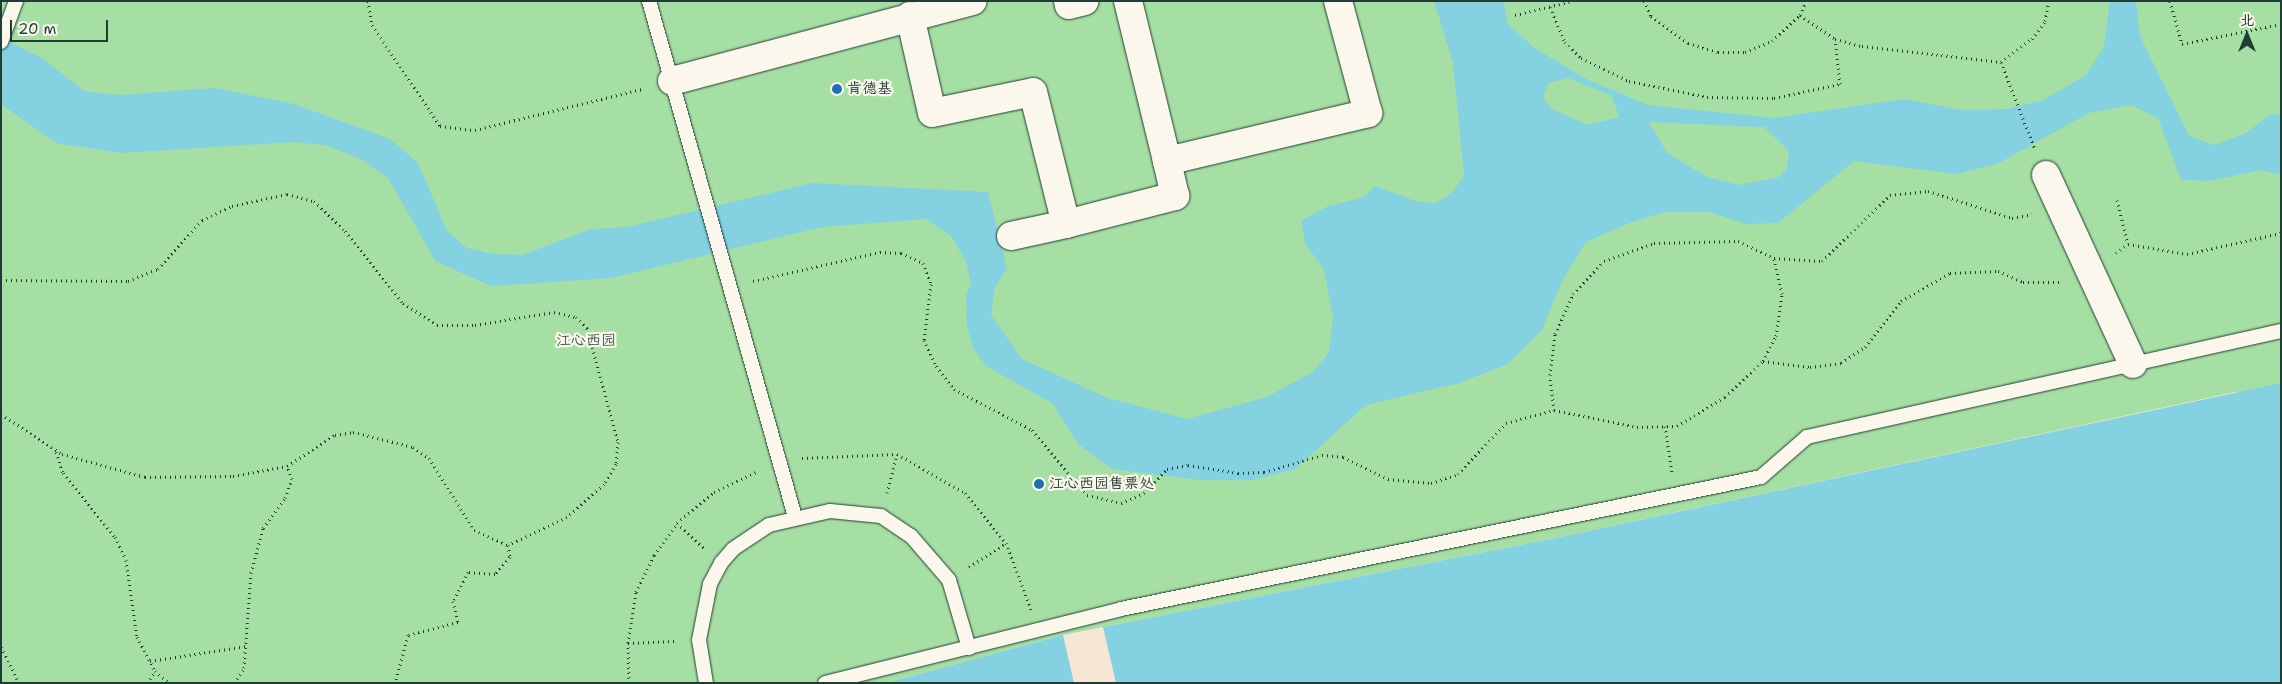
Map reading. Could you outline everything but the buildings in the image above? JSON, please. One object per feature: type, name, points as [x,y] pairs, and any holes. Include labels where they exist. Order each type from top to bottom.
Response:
[{"type":"street","points":[[672,82],[910,16],[973,1]]},
{"type":"street","points":[[1068,1],[1069,5],[1085,1]]},
{"type":"street","points":[[1011,236],[1175,196],[1128,1]]},
{"type":"street","points":[[1167,161],[1368,113],[1338,1]]},
{"type":"street","points":[[910,16],[932,113],[1033,92],[1066,224]]},
{"type":"street","points":[[2046,175],[2133,364]]},
{"type":"lane","points":[[1,42],[11,20],[16,1]]},
{"type":"lane","points":[[649,1],[795,517]]},
{"type":"lane","points":[[825,683],[1121,610],[1761,478],[1807,437],[2281,331]]},
{"type":"lane","points":[[706,683],[699,640],[710,584],[721,563],[733,549],[769,525],[795,517],[830,511],[881,516],[911,536],[949,580],[969,648]]},
{"type":"path","points":[[368,1],[372,25],[440,126],[475,130],[672,82]]},
{"type":"path","points":[[1515,15],[1573,1]]},
{"type":"path","points":[[1644,1],[1652,16],[1688,43],[1718,52],[1745,52],[1772,41],[1800,15],[1806,1]]},
{"type":"path","points":[[1800,15],[1835,39],[1862,46],[2002,62],[2032,39],[2046,21],[2049,1]]},
{"type":"path","points":[[2170,1],[2182,44],[2281,24]]},
{"type":"path","points":[[1550,7],[1565,42],[1581,58],[1629,82],[1707,97],[1774,98],[1840,84],[1835,39]]},
{"type":"path","points":[[2002,62],[2015,100],[2046,175]]},
{"type":"path","points":[[1554,410],[1550,375],[1555,334],[1573,294],[1604,261],[1654,243],[1738,242],[1774,258],[1822,261],[1890,195],[1928,191],[2012,218],[2062,209]]},
{"type":"path","points":[[1,280],[128,281],[158,270],[202,220],[232,206],[286,194],[314,200],[345,231],[403,303],[437,325],[475,325],[554,312],[576,318],[587,328],[616,433],[616,464],[604,484],[567,517],[508,545],[474,530],[430,458],[413,447],[352,432],[335,436],[286,466],[232,476],[144,478],[56,452],[1,414]]},
{"type":"path","points":[[2117,200],[2128,244]]},
{"type":"path","points":[[1763,361],[1810,367],[1841,363],[1865,347],[1901,301],[1950,273],[1998,271],[2023,282],[2061,283],[2091,273],[2128,244],[2187,254],[2281,233]]},
{"type":"path","points":[[730,286],[880,252],[901,253],[923,263],[930,284],[924,340],[936,366],[954,389],[1032,430],[1087,495],[1121,503],[1144,493],[1167,469],[1188,464],[1238,473],[1264,472],[1322,455],[1343,457],[1388,478],[1431,483],[1458,474],[1506,423],[1554,410],[1637,427],[1677,426],[1725,397],[1763,361],[1776,336],[1782,294],[1774,258]]},
{"type":"path","points":[[1665,426],[1676,495]]},
{"type":"path","points":[[56,452],[63,473],[106,524],[126,560],[137,638],[155,671],[170,683]]},
{"type":"path","points":[[881,516],[897,454]]},
{"type":"path","points":[[234,683],[244,668],[251,573],[263,528],[285,498],[292,479],[286,466]]},
{"type":"path","points":[[677,523],[721,563]]},
{"type":"path","points":[[949,580],[1006,543]]},
{"type":"path","points":[[395,683],[408,635],[458,622],[453,601],[468,572],[496,574],[510,557],[508,545]]},
{"type":"path","points":[[628,643],[699,640]]},
{"type":"path","points":[[150,661],[247,646]]},
{"type":"path","points":[[1,647],[19,683]]},
{"type":"path","points":[[147,683],[155,671]]},
{"type":"green space","name":"江心西园","points":[[1,1],[2281,1],[2281,395],[2235,392],[1551,539],[1063,635],[886,683],[1,683]]},
{"type":"water","points":[[1434,1],[1504,1],[1507,23],[1533,47],[1586,79],[1648,105],[1773,118],[1905,99],[1961,110],[2007,109],[2043,100],[2086,75],[2104,47],[2110,1],[2136,1],[2140,36],[2189,136],[2214,145],[2246,133],[2270,115],[2281,114],[2281,175],[2261,170],[2210,181],[2181,180],[2158,118],[2131,105],[2089,113],[1997,164],[1957,174],[1854,161],[1778,223],[1746,224],[1710,212],[1665,212],[1629,223],[1586,242],[1562,281],[1542,330],[1508,364],[1459,383],[1366,405],[1295,469],[1253,480],[1200,480],[1112,469],[1078,444],[1053,404],[986,366],[973,348],[967,327],[966,296],[971,284],[966,261],[951,236],[926,219],[822,227],[612,278],[491,286],[435,261],[389,179],[361,159],[325,145],[293,142],[121,153],[56,143],[1,104],[1,38],[42,58],[84,91],[120,95],[215,88],[294,104],[390,139],[418,163],[447,231],[467,248],[494,254],[522,255],[589,230],[631,226],[812,183],[988,192],[1007,268],[995,287],[991,315],[1022,359],[1108,398],[1187,419],[1267,397],[1313,372],[1329,352],[1333,317],[1324,269],[1306,245],[1301,221],[1326,207],[1364,197],[1375,186],[1418,202],[1436,203],[1452,193],[1464,176],[1453,63]],"holes":[[[1568,78],[1612,96],[1619,117],[1588,125],[1552,109],[1543,98],[1548,83]],[[1649,122],[1764,127],[1789,151],[1787,168],[1779,177],[1738,185],[1707,177],[1667,153]]]},
{"type":"water","points":[[2281,383],[2281,683],[886,683],[1063,635],[1551,539]]},
{"type":"pier","points":[[1103,627],[1116,683],[1074,683],[1063,635]]},
{"type":"place","name":"肯德基","points":[[837,89]]},
{"type":"place","name":"江心西园售票处","points":[[1039,484]]}]
